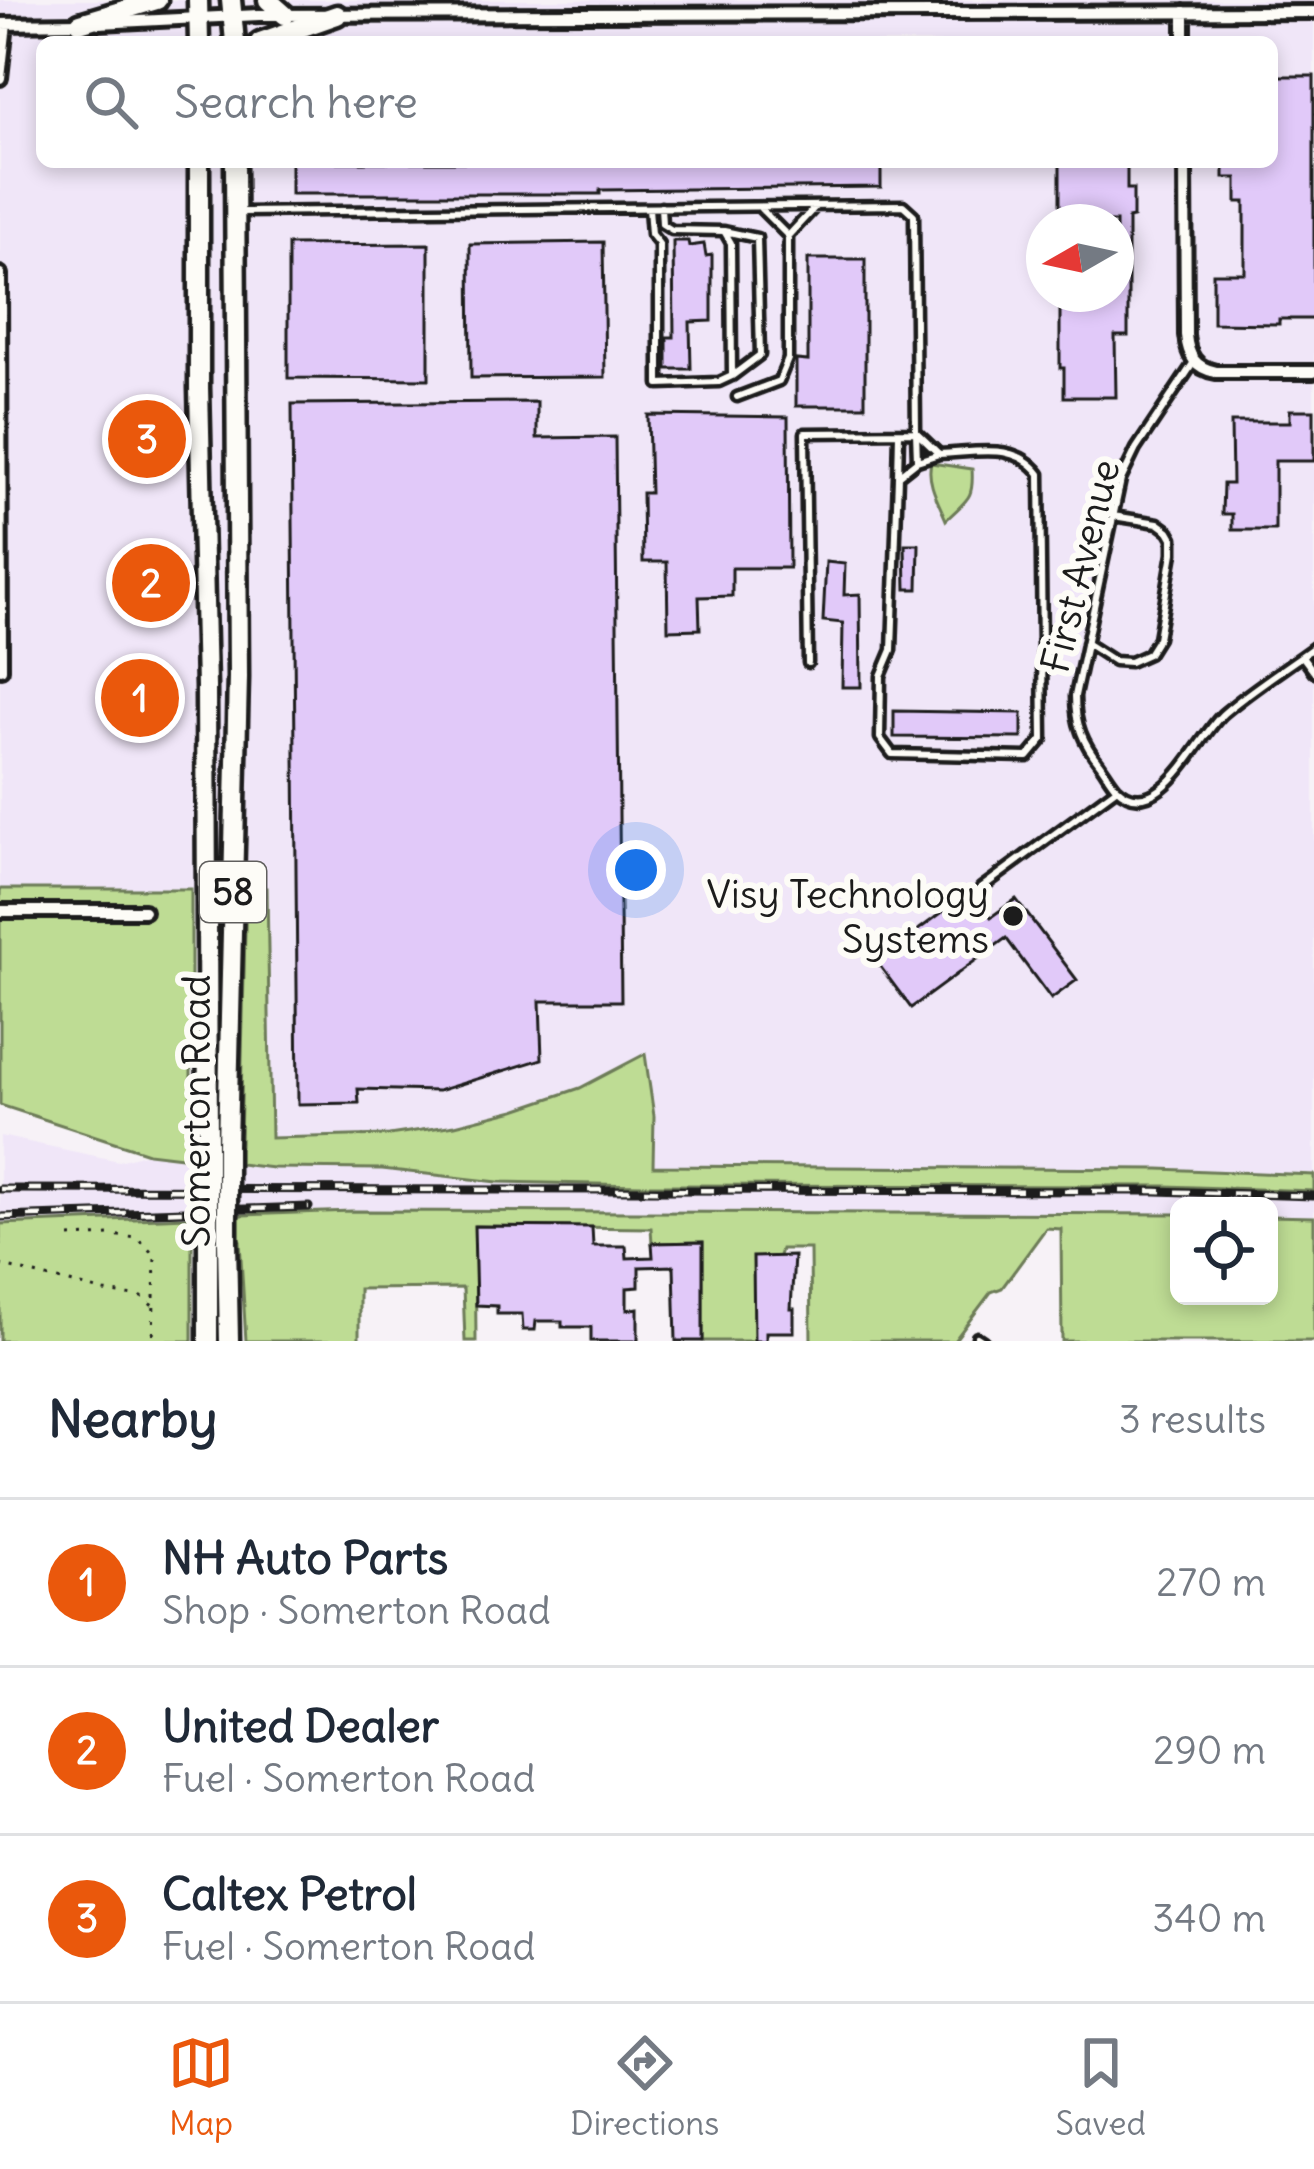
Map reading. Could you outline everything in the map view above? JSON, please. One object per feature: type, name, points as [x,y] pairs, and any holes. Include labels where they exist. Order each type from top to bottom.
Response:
[{"type":"main road","points":[[80,23],[157,0]]},
{"type":"main road","points":[[268,0],[284,15]]},
{"type":"main road","points":[[277,36],[337,15]]},
{"type":"main road","name":"Somerton Road","points":[[199,168],[199,388],[218,1146],[218,1242],[208,1341]]},
{"type":"main road","name":"Somerton Road","points":[[218,1146],[238,676],[235,168]]},
{"type":"main road","points":[[199,388],[237,387]]},
{"type":"main road","name":"Somerton Road","points":[[218,1242],[229,1341]]},
{"type":"street","points":[[401,0],[401,15]]},
{"type":"street","points":[[0,78],[3,24],[80,23],[232,8],[284,15],[1314,12]]},
{"type":"street","points":[[1184,12],[1184,36]]},
{"type":"street","points":[[1185,168],[1186,335],[1194,362],[1216,372],[1314,372]]},
{"type":"street","points":[[0,274],[2,669]]},
{"type":"street","points":[[0,911],[144,911]]},
{"type":"lane","points":[[235,212],[903,205],[914,214],[917,461]]},
{"type":"lane","points":[[737,397],[779,381],[788,359],[788,236],[816,206]]},
{"type":"lane","points":[[649,208],[650,234],[658,244],[659,384],[719,382],[760,356],[757,238],[724,231],[671,230],[662,224],[661,207]]},
{"type":"lane","points":[[758,207],[788,236]]},
{"type":"lane","points":[[724,231],[731,243],[732,376]]},
{"type":"lane","name":"First Avenue","points":[[1117,788],[1077,724],[1075,696],[1121,480],[1194,362]]},
{"type":"lane","points":[[808,663],[805,434],[916,432],[939,454]]},
{"type":"lane","points":[[898,476],[917,461],[939,454],[1009,452],[1030,461],[1040,475],[1043,739],[1028,757],[892,754],[880,738],[881,676],[892,650],[899,433]]},
{"type":"lane","points":[[1087,643],[1114,661],[1130,662],[1148,654],[1158,638],[1173,538],[1158,523],[1113,516]]},
{"type":"lane","points":[[981,888],[1117,788],[1135,796],[1168,786],[1224,713],[1314,647]]},
{"type":"lane","points":[[1302,656],[1314,673]]},
{"type":"path","points":[[70,1238],[138,1238],[155,1256],[154,1341]]},
{"type":"path","points":[[0,1265],[142,1297],[155,1309]]},
{"type":"shaded area","points":[[0,0],[1314,0],[1314,1175],[1159,1169],[652,1166],[654,1116],[644,1054],[580,1088],[455,1125],[389,1135],[270,1138],[267,888],[0,889]]},
{"type":"shaded area","points":[[0,1136],[119,1161],[148,1153],[273,1168],[382,1169],[498,1182],[1314,1191],[1314,1217],[1278,1216],[1278,1197],[1170,1197],[1170,1214],[352,1211],[0,1224]]},
{"type":"green space","points":[[931,463],[972,469],[970,493],[946,520],[932,484]]},
{"type":"green space","points":[[246,888],[267,888],[271,1138],[389,1135],[455,1125],[580,1088],[645,1054],[654,1116],[653,1166],[1159,1169],[1314,1175],[1314,1191],[498,1182],[382,1169],[273,1168],[148,1153],[0,1105],[0,889],[191,889],[191,1146],[240,1145]]},
{"type":"green space","points":[[352,1211],[1170,1214],[1170,1305],[1278,1305],[1278,1216],[1314,1217],[1314,1341],[1062,1341],[1061,1229],[1046,1228],[1002,1288],[991,1292],[954,1341],[811,1341],[810,1249],[781,1249],[754,1341],[703,1341],[703,1242],[652,1243],[651,1228],[475,1226],[476,1341],[465,1341],[463,1288],[359,1289],[359,1341],[246,1341],[240,1241],[192,1243],[192,1341],[0,1341],[0,1224]]},
{"type":"building","points":[[1278,76],[1314,76],[1314,319],[1279,319],[1279,324],[1213,323],[1213,273],[1245,273],[1245,202],[1237,202],[1237,178],[1224,178],[1224,168],[1278,168]]},
{"type":"building","points":[[291,168],[881,168],[881,187],[600,190],[600,194],[291,194]]},
{"type":"building","points":[[1060,168],[1127,168],[1127,189],[1133,189],[1133,204],[1060,204]]},
{"type":"building","points":[[673,241],[704,244],[706,256],[712,255],[712,321],[690,322],[691,369],[667,369],[667,337],[674,337]]},
{"type":"building","points":[[603,242],[605,377],[471,378],[470,244]]},
{"type":"building","points":[[429,244],[429,379],[288,378],[288,245]]},
{"type":"building","points":[[808,259],[865,259],[865,406],[796,406],[796,360],[808,361]]},
{"type":"building","points":[[1060,312],[1128,312],[1128,336],[1115,336],[1116,397],[1064,397],[1064,368],[1060,368]]},
{"type":"building","points":[[537,402],[537,438],[615,437],[621,1001],[540,1001],[542,1059],[438,1091],[358,1089],[359,1103],[298,1104],[292,404]]},
{"type":"building","points":[[1290,410],[1314,410],[1314,461],[1275,461],[1275,530],[1232,530],[1232,514],[1222,514],[1223,484],[1232,484],[1231,422],[1290,422]]},
{"type":"building","points":[[648,415],[788,417],[789,568],[732,568],[732,596],[699,597],[700,629],[668,630],[667,562],[643,562],[642,493],[650,493]]},
{"type":"building","points":[[905,544],[919,544],[918,589],[906,589]]},
{"type":"building","points":[[826,562],[845,564],[844,595],[860,594],[861,687],[842,687],[843,623],[823,621]]},
{"type":"building","points":[[123,671],[160,672],[158,725],[118,724]]},
{"type":"building","points":[[894,711],[1022,713],[1022,738],[894,737]]},
{"type":"building","points":[[971,891],[991,917],[1016,899],[1077,980],[1051,999],[1006,938],[911,1008],[876,961]]},
{"type":"building","points":[[474,1226],[592,1227],[593,1246],[626,1246],[627,1258],[653,1257],[652,1243],[703,1242],[703,1341],[676,1341],[674,1266],[639,1267],[639,1287],[627,1288],[627,1310],[638,1308],[638,1341],[591,1341],[591,1327],[562,1327],[562,1321],[536,1321],[535,1330],[523,1330],[522,1314],[497,1314],[497,1306],[476,1305]]},
{"type":"building","points":[[794,1256],[794,1332],[766,1332],[766,1341],[754,1341],[753,1257]]},
{"type":"railway","points":[[0,1189],[1156,1191],[1314,1196]]},
{"type":"railway","points":[[0,1217],[309,1207]]},
{"type":"place","name":"Caltex Petrol","points":[[147,439]]},
{"type":"place","name":"United Dealer","points":[[151,583]]},
{"type":"place","name":"NH Auto Parts","points":[[140,698]]},
{"type":"place","name":"Visy Technology Systems","points":[[1013,916]]}]
